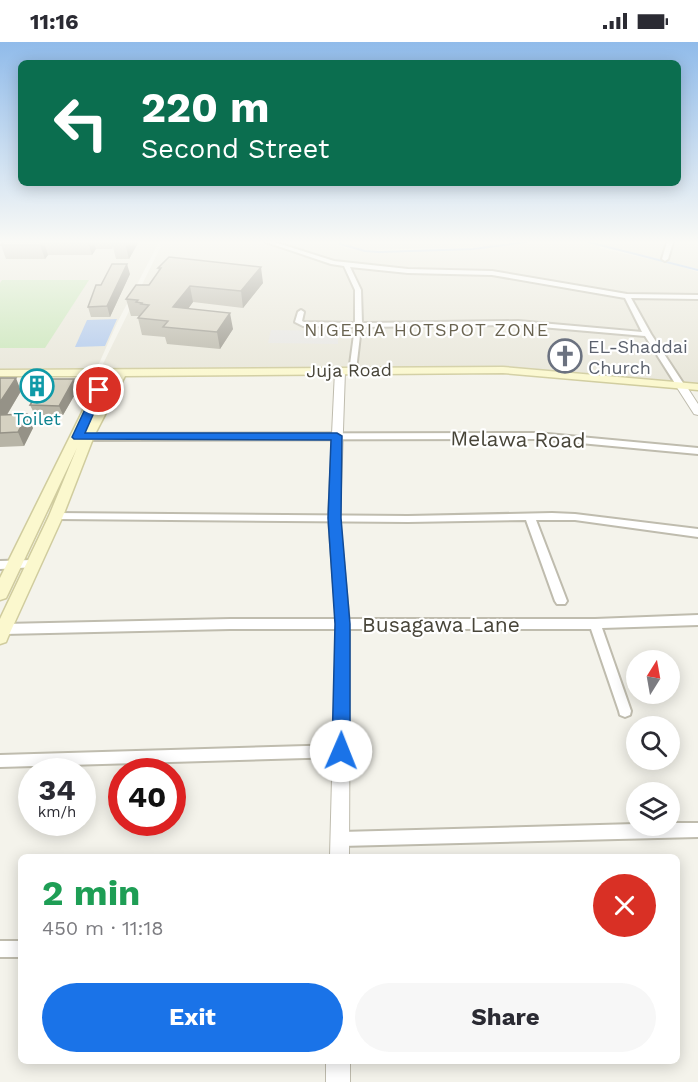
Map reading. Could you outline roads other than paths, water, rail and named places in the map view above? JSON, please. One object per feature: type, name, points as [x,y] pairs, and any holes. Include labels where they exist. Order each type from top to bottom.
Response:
[{"type":"main road","name":"Juja Road","points":[[0,373],[503,370],[698,387]]},
{"type":"main road","points":[[80,372],[105,390]]},
{"type":"main road","points":[[105,390],[107,373]]},
{"type":"main road","points":[[0,594],[7,565],[83,437],[105,390],[121,373]]},
{"type":"main road","points":[[105,390],[132,377],[160,373]]},
{"type":"main road","points":[[2,633],[56,516],[83,437]]},
{"type":"street","points":[[340,854],[343,624],[334,518],[337,436],[346,371],[358,326],[357,291]]},
{"type":"street","points":[[595,291],[627,296],[698,297]]},
{"type":"street","points":[[627,296],[647,333],[698,412]]},
{"type":"street","points":[[301,312],[299,324],[358,326],[416,323],[526,324],[647,333]]},
{"type":"street","name":"Melawa Road","points":[[83,437],[537,436],[698,451]]},
{"type":"street","points":[[56,516],[408,519],[575,517],[698,533]]},
{"type":"street","points":[[530,516],[561,601]]},
{"type":"street","points":[[7,565],[32,564]]},
{"type":"street","name":"Busagawa Lane","points":[[2,633],[230,624],[595,624],[698,620]]},
{"type":"street","points":[[595,624],[625,711]]},
{"type":"street","points":[[0,761],[341,751]]},
{"type":"street","points":[[341,839],[698,830]]},
{"type":"street","points":[[0,949],[18,949]]},
{"type":"street","points":[[338,1064],[338,1082]]},
{"type":"water","points":[[117,319],[105,346],[75,347],[87,320]]},
{"type":"place","name":"EL-Shaddai Church","points":[[565,356]]},
{"type":"place","name":"Toilet","points":[[37,386]]},
{"type":"district","name":"NIGERIA HOTSPOT ZONE","points":[[427,329]]}]
